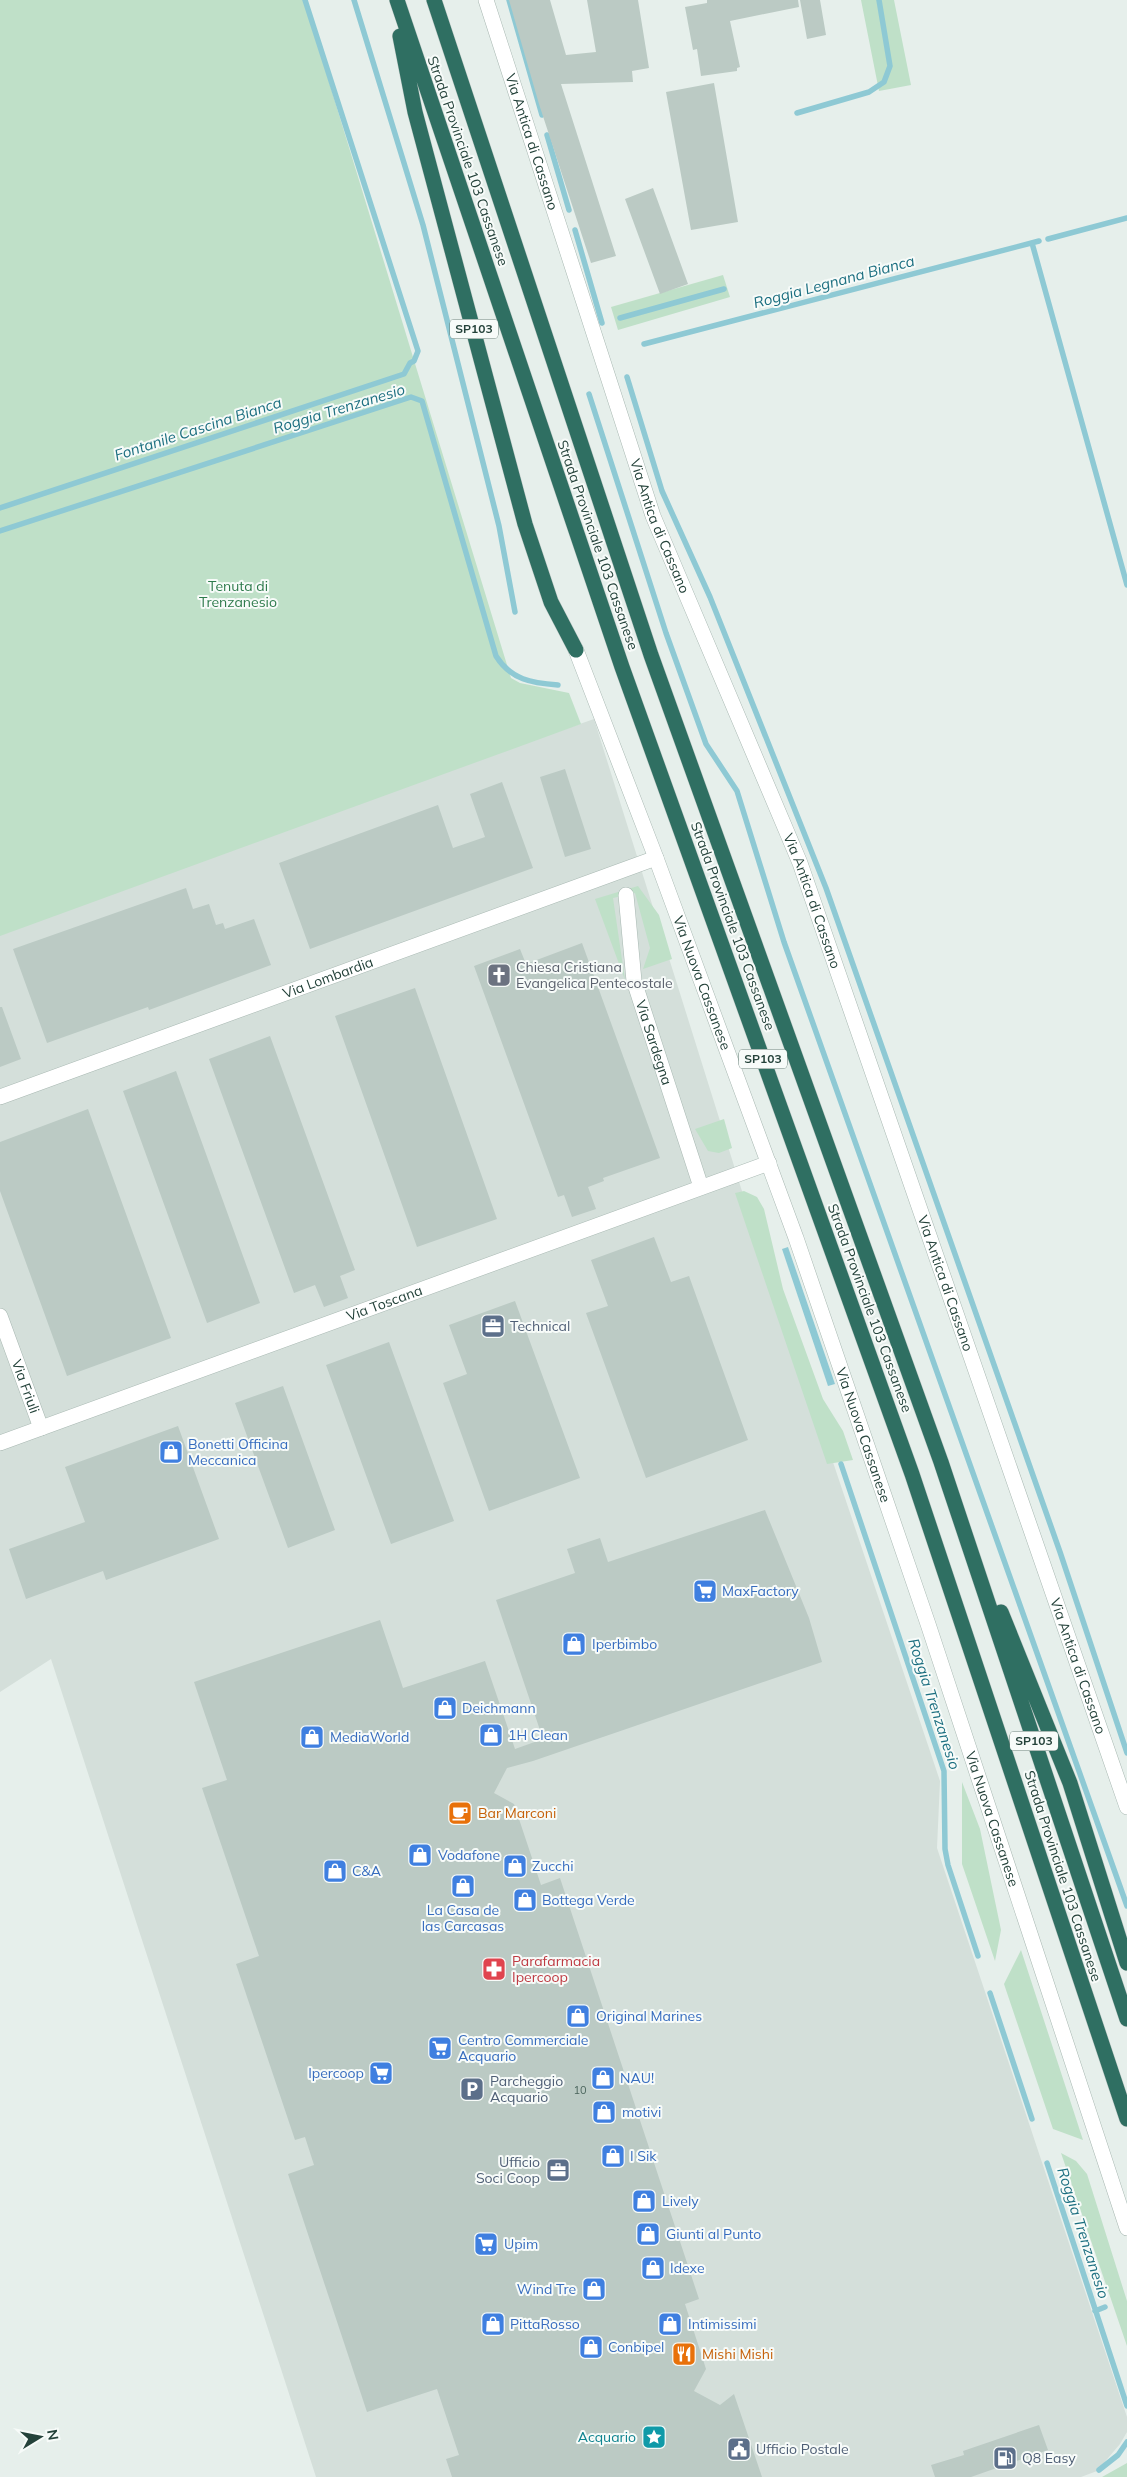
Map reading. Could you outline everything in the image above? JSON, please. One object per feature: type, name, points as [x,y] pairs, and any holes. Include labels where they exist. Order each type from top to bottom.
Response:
[{"type":"highway","name":"SP103","points":[[395,0],[415,112],[525,524],[551,602],[576,650]]},
{"type":"highway","name":"Strada Provinciale 103 Cassanese","points":[[395,0],[622,667],[912,1474],[1127,2119]]},
{"type":"highway","name":"Strada Provinciale 103 Cassanese","points":[[434,0],[651,655],[941,1462],[1127,2019]]},
{"type":"highway","name":"SP103","points":[[941,1462],[1070,1783],[1127,1963]]},
{"type":"street","name":"Via Antica di Cassano","points":[[486,0],[654,516],[800,863],[1127,1807]]},
{"type":"street","name":"Via Nuova Cassanese","points":[[576,650],[656,858],[769,1163],[925,1614],[988,1811],[1127,2228]]},
{"type":"street","name":"Via Lombardia","points":[[0,1097],[656,858]]},
{"type":"street","name":"Via Sardegna","points":[[626,895],[634,981],[701,1187]]},
{"type":"street","name":"Via Toscana","points":[[0,1443],[769,1163]]},
{"type":"street","name":"Via Friuli","points":[[0,1316],[41,1428]]},
{"type":"shaded area","points":[[594,719],[741,1188],[940,1781],[937,1848],[1127,2417],[1127,2432],[1120,2444],[1097,2471],[1081,2477],[316,2477],[51,1659],[0,1692],[0,928]]},
{"type":"green space","name":"Tenuta di Trenzanesio","points":[[0,0],[304,0],[511,678],[520,683],[569,693],[581,724],[0,936]]},
{"type":"green space","points":[[861,0],[894,0],[911,85],[879,91]]},
{"type":"green space","points":[[723,275],[730,297],[618,330],[611,307]]},
{"type":"green space","points":[[638,886],[659,915],[672,959],[643,969],[650,948],[635,893],[613,898],[625,980],[595,899]]},
{"type":"green space","points":[[724,1119],[732,1148],[719,1153],[708,1151],[695,1129]]},
{"type":"green space","points":[[744,1191],[757,1197],[764,1209],[783,1289],[823,1399],[843,1431],[853,1460],[827,1464],[735,1193]]},
{"type":"green space","points":[[962,1782],[980,1829],[1001,1930],[995,1961],[962,1864]]},
{"type":"green space","points":[[1021,1950],[1083,2140],[1053,2129],[1004,1984]]},
{"type":"green space","points":[[1061,2153],[1076,2161],[1087,2174],[1127,2301],[1127,2346]]},
{"type":"green space","points":[[1127,2463],[1127,2477],[1102,2477]]},
{"type":"water","points":[[788,1247],[835,1384],[828,1386],[782,1249]]},
{"type":"building","points":[[509,0],[550,0],[566,55],[596,52],[587,0],[638,0],[649,68],[632,71],[633,82],[561,84],[616,256],[591,263],[539,104]]},
{"type":"building","points":[[707,0],[798,0],[799,7],[730,21],[740,67],[737,68],[737,71],[701,76],[697,49],[693,50],[685,7],[707,3]]},
{"type":"building","points":[[800,0],[820,0],[826,35],[807,39]]},
{"type":"building","points":[[714,83],[738,222],[691,230],[666,92]]},
{"type":"building","points":[[653,188],[688,284],[660,294],[625,199]]},
{"type":"building","points":[[565,769],[591,849],[565,857],[540,777]]},
{"type":"building","points":[[502,782],[533,868],[310,949],[279,863],[438,805],[453,848],[485,837],[470,794]]},
{"type":"building","points":[[186,888],[193,909],[209,904],[216,925],[223,923],[225,929],[254,919],[271,965],[149,1010],[148,1007],[47,1043],[13,949]]},
{"type":"building","points":[[582,943],[660,1158],[603,1178],[604,1181],[588,1187],[596,1209],[572,1217],[564,1195],[558,1197],[474,966],[520,949],[526,964]]},
{"type":"building","points":[[415,988],[497,1219],[417,1247],[335,1016]]},
{"type":"building","points":[[0,1007],[2,1007],[21,1059],[0,1067]]},
{"type":"building","points":[[270,1036],[355,1270],[340,1276],[348,1298],[324,1307],[315,1285],[294,1293],[209,1059]]},
{"type":"building","points":[[176,1071],[260,1303],[207,1323],[123,1091]]},
{"type":"building","points":[[88,1109],[171,1338],[67,1376],[0,1191],[0,1142]]},
{"type":"building","points":[[654,1237],[671,1282],[689,1276],[748,1440],[646,1478],[586,1313],[608,1306],[591,1260]]},
{"type":"building","points":[[515,1301],[580,1478],[489,1511],[443,1383],[467,1374],[449,1325]]},
{"type":"building","points":[[389,1342],[454,1521],[391,1544],[326,1365]]},
{"type":"building","points":[[283,1386],[335,1530],[288,1548],[235,1403]]},
{"type":"building","points":[[178,1426],[219,1539],[106,1580],[103,1571],[26,1599],[9,1549],[85,1522],[65,1467]]},
{"type":"building","name":"Parcheggio Acquario","points":[[765,1510],[809,1618],[822,1662],[533,1761],[507,1768],[494,1793],[514,1804],[541,1885],[560,1878],[699,2299],[685,2304],[706,2369],[694,2391],[720,2405],[734,2394],[762,2477],[452,2477],[446,2459],[459,2455],[437,2389],[367,2412],[288,2174],[314,2165],[305,2137],[295,2140],[236,1964],[259,1956],[202,1788],[227,1780],[194,1682],[380,1620],[403,1688],[485,1661],[515,1749],[543,1739],[496,1600],[575,1573],[567,1549],[600,1538],[608,1562]]},
{"type":"building","points":[[1039,2425],[1048,2450],[971,2477],[935,2477],[931,2465],[964,2455],[963,2451]]},
{"type":"waterway","name":"Fontanile Cascina Bianca","points":[[0,508],[404,374],[410,363],[414,361],[418,351],[305,0]]},
{"type":"waterway","points":[[354,0],[423,225],[499,526],[515,612]]},
{"type":"waterway","points":[[509,0],[542,115]]},
{"type":"waterway","name":"Fontanile Cascina Bianca","points":[[797,113],[869,92],[884,82],[890,66],[879,0]]},
{"type":"waterway","points":[[547,135],[569,210]]},
{"type":"waterway","name":"Roggia Legnana Bianca","points":[[1048,239],[1127,218]]},
{"type":"waterway","points":[[575,230],[602,323]]},
{"type":"waterway","name":"Roggia Legnana Bianca","points":[[644,344],[1039,241]]},
{"type":"waterway","name":"Roggia Legnana Bianca","points":[[1032,243],[1127,585]]},
{"type":"waterway","name":"Fontanile Cascina Bianca","points":[[620,318],[724,289]]},
{"type":"waterway","points":[[627,377],[662,491],[710,597],[826,888],[1060,1552],[1127,1753]]},
{"type":"waterway","points":[[589,394],[666,633],[706,744],[737,791],[784,942],[1127,1906]]},
{"type":"waterway","name":"Roggia Trenzanesio","points":[[0,531],[411,397],[422,401],[496,656],[508,670],[523,679],[558,685]]},
{"type":"waterway","name":"Roggia Trenzanesio","points":[[841,1464],[944,1771],[945,1849],[948,1865],[978,1956]]},
{"type":"waterway","name":"Roggia Trenzanesio","points":[[990,1993],[1032,2119]]},
{"type":"waterway","name":"Roggia Trenzanesio","points":[[1047,2163],[1127,2406]]},
{"type":"waterway","name":"Roggia Trenzanesio","points":[[1095,2311],[1105,2307]]},
{"type":"waterway","name":"Roggia Trenzanesio","points":[[1099,2470],[1118,2455],[1127,2442]]},
{"type":"place","name":"Chiesa Cristiana Evangelica Pentecostale","points":[[499,975]]},
{"type":"place","name":"Technical","points":[[493,1326]]},
{"type":"place","name":"Bonetti Officina Meccanica","points":[[171,1452]]},
{"type":"place","name":"MaxFactory","points":[[705,1591]]},
{"type":"place","name":"Iperbimbo","points":[[574,1644]]},
{"type":"place","name":"Deichmann","points":[[445,1708]]},
{"type":"place","name":"1H Clean","points":[[491,1735]]},
{"type":"place","name":"MediaWorld","points":[[312,1737]]},
{"type":"place","name":"Bar Marconi","points":[[460,1813]]},
{"type":"place","name":"Vodafone","points":[[420,1855]]},
{"type":"place","name":"Zucchi","points":[[515,1866]]},
{"type":"place","name":"C&A","points":[[335,1871]]},
{"type":"place","name":"La Casa de las Carcasas","points":[[463,1886]]},
{"type":"place","name":"Bottega Verde","points":[[525,1900]]},
{"type":"place","name":"Parafarmacia Ipercoop","points":[[494,1969]]},
{"type":"place","name":"Original Marines","points":[[578,2016]]},
{"type":"place","name":"Centro Commerciale Acquario","points":[[440,2048]]},
{"type":"place","name":"Ipercoop","points":[[381,2073]]},
{"type":"place","name":"NAU!","points":[[603,2078]]},
{"type":"place","name":"Parcheggio Acquario","points":[[472,2089]]},
{"type":"place","name":"motivi","points":[[604,2112]]},
{"type":"place","name":"I Sik","points":[[613,2156]]},
{"type":"place","name":"Ufficio Soci Coop","points":[[558,2170]]},
{"type":"place","name":"Lively","points":[[644,2201]]},
{"type":"place","name":"Giunti al Punto","points":[[648,2234]]},
{"type":"place","name":"Upim","points":[[486,2244]]},
{"type":"place","name":"Idexe","points":[[653,2268]]},
{"type":"place","name":"Wind Tre","points":[[594,2289]]},
{"type":"place","name":"PittaRosso","points":[[493,2324]]},
{"type":"place","name":"Intimissimi","points":[[670,2324]]},
{"type":"place","name":"Conbipel","points":[[591,2347]]},
{"type":"place","name":"Mishi Mishi","points":[[684,2354]]},
{"type":"place","name":"Acquario","points":[[654,2437]]},
{"type":"place","name":"Ufficio Postale","points":[[739,2449]]},
{"type":"place","name":"Q8 Easy","points":[[1005,2458]]}]
